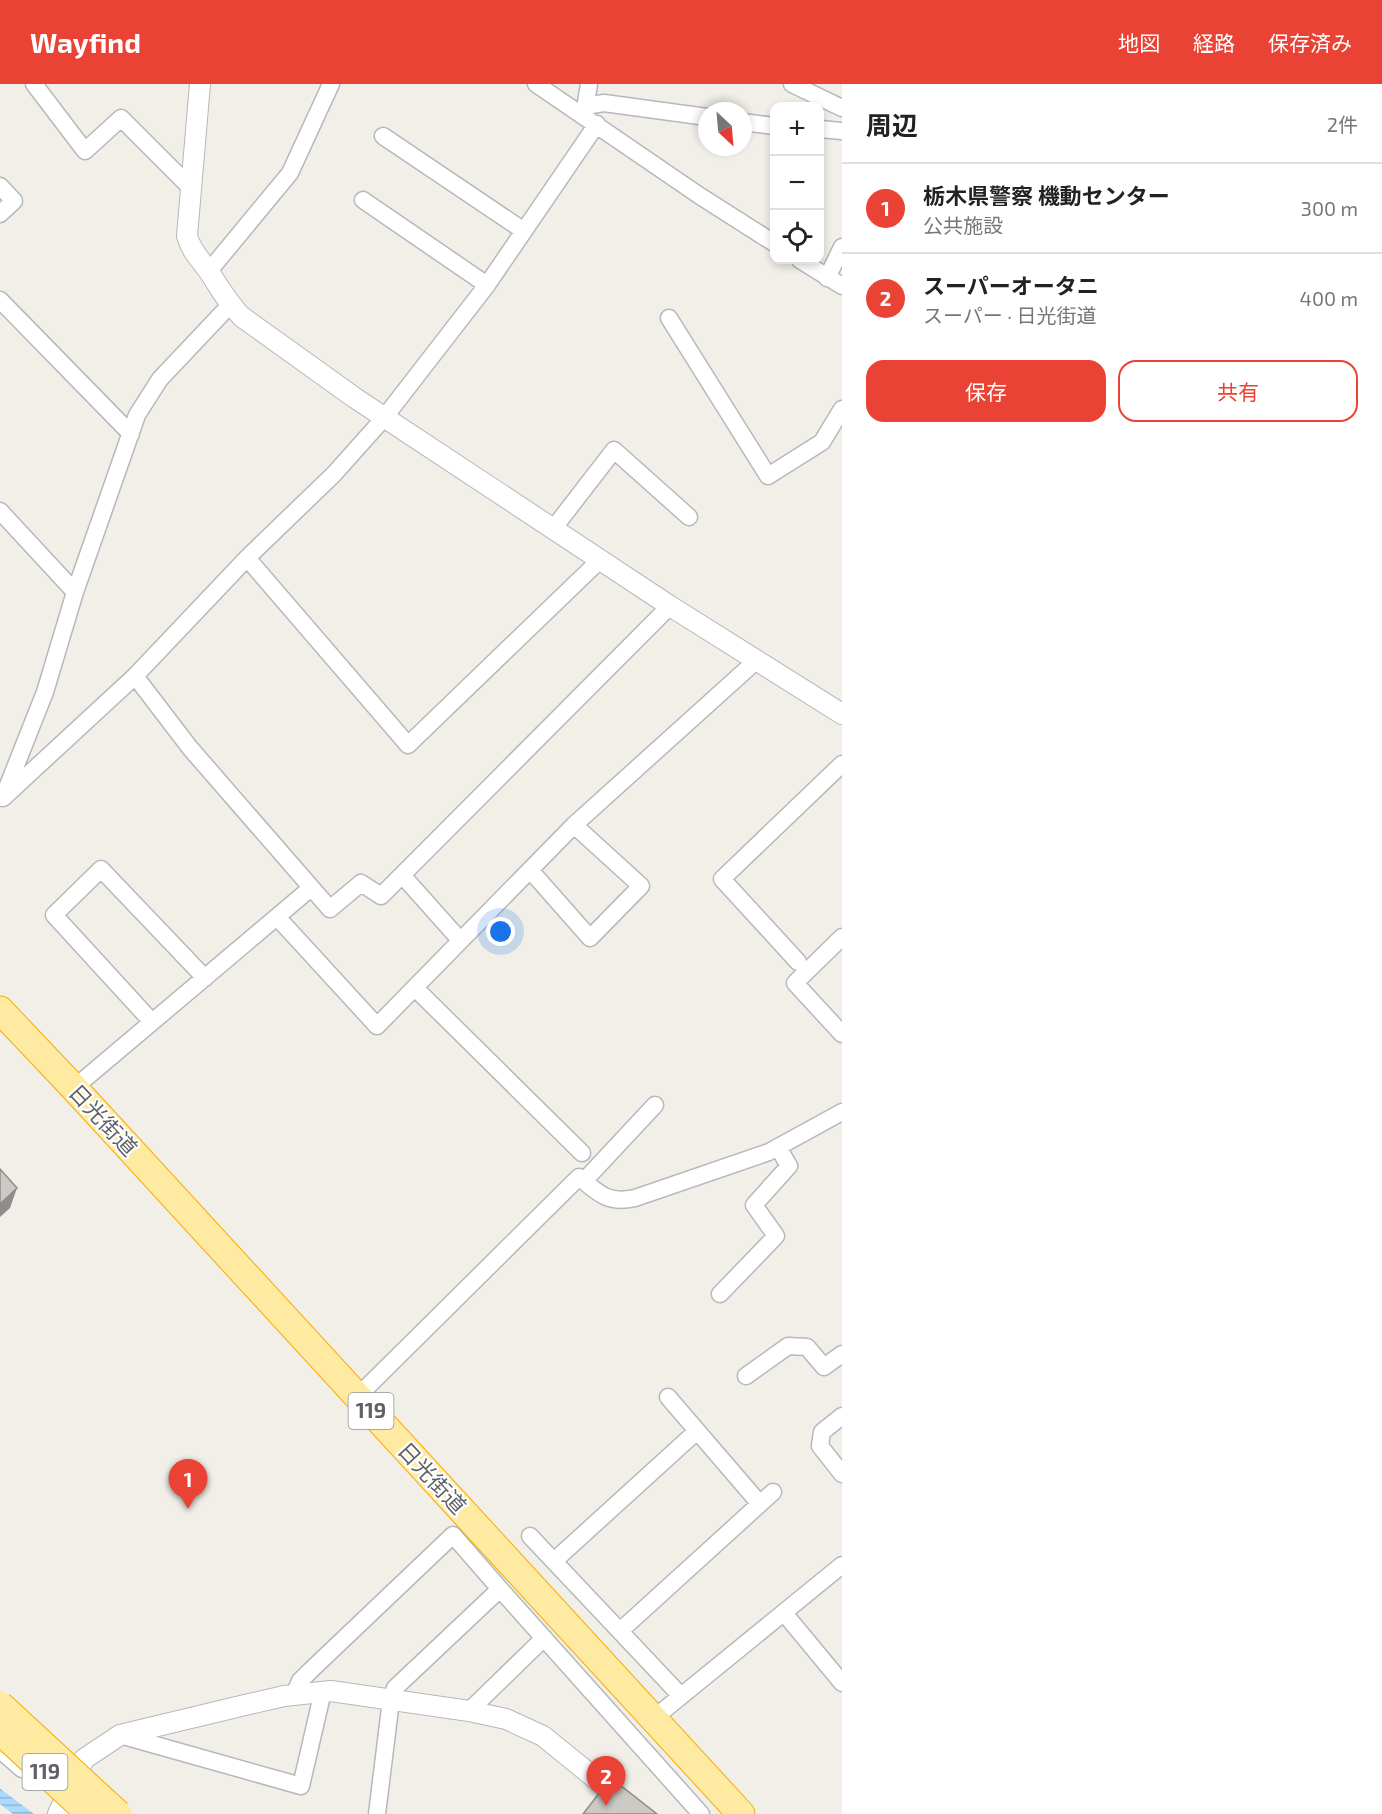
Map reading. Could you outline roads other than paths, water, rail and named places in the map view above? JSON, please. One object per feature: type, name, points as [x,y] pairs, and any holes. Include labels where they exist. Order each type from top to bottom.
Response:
[{"type":"highway","name":"日光街道","points":[[0,1010],[741,1814]]},
{"type":"highway","name":"119","points":[[0,1705],[118,1814]]},
{"type":"highway","name":"119","points":[[0,1731],[90,1814]]},
{"type":"street","points":[[34,84],[86,151],[121,118],[192,189]]},
{"type":"street","points":[[200,84],[187,236],[190,248],[209,271],[230,305],[242,317],[384,417],[553,529],[842,714]]},
{"type":"street","points":[[209,271],[290,173],[331,84]]},
{"type":"street","points":[[536,84],[588,115],[700,196],[770,240]]},
{"type":"street","points":[[588,115],[589,84]]},
{"type":"street","points":[[792,84],[842,108]]},
{"type":"street","points":[[1,800],[135,676],[247,558],[334,474],[384,417],[487,285],[524,231],[588,115],[604,103],[698,116]]},
{"type":"street","points":[[752,123],[770,125]]},
{"type":"street","points":[[824,129],[842,130]]},
{"type":"street","points":[[383,136],[524,231]]},
{"type":"street","points":[[0,186],[14,201],[0,214]]},
{"type":"street","points":[[363,200],[487,285]]},
{"type":"street","points":[[806,264],[835,282],[842,248]]},
{"type":"street","points":[[0,300],[130,434]]},
{"type":"street","points":[[1,800],[45,692],[75,592],[137,415],[160,379],[230,305]]},
{"type":"street","points":[[669,318],[768,476],[822,442],[842,409]]},
{"type":"street","points":[[553,529],[614,450],[688,517]]},
{"type":"street","points":[[0,511],[75,592]]},
{"type":"street","points":[[247,558],[408,745],[600,560]]},
{"type":"street","points":[[135,676],[190,748],[330,909],[361,883],[381,896],[670,606]]},
{"type":"street","points":[[278,916],[377,1026],[574,825],[757,660]]},
{"type":"street","points":[[798,962],[722,879],[842,764]]},
{"type":"street","points":[[530,870],[590,938],[641,886],[574,825]]},
{"type":"street","points":[[152,1022],[54,915],[101,868],[204,978]]},
{"type":"street","points":[[402,875],[460,940]]},
{"type":"street","points":[[74,1088],[311,888]]},
{"type":"street","points":[[842,937],[795,983],[842,1034]]},
{"type":"street","points":[[415,988],[582,1153]]},
{"type":"street","points":[[584,1181],[655,1105]]},
{"type":"street","points":[[357,1397],[579,1177],[598,1193],[618,1202],[635,1198],[769,1152],[842,1112]]},
{"type":"street","points":[[720,1294],[776,1236],[754,1205],[789,1166],[778,1147]]},
{"type":"street","points":[[746,1376],[788,1346],[807,1347],[824,1367],[842,1354]]},
{"type":"street","points":[[668,1397],[760,1504]]},
{"type":"street","points":[[842,1416],[822,1432],[820,1446],[842,1474]]},
{"type":"street","points":[[554,1561],[697,1431]]},
{"type":"street","points":[[620,1631],[773,1492]]},
{"type":"street","points":[[294,1695],[300,1681],[453,1535],[701,1814]]},
{"type":"street","points":[[530,1536],[681,1696]]},
{"type":"street","points":[[653,1719],[842,1565]]},
{"type":"street","points":[[377,1814],[391,1700],[395,1688],[500,1589]]},
{"type":"street","points":[[784,1613],[840,1678]]},
{"type":"street","points":[[469,1711],[544,1638]]},
{"type":"street","points":[[0,1749],[62,1811],[84,1759],[120,1735],[245,1704],[331,1690],[469,1711],[506,1719],[543,1736],[639,1814]]},
{"type":"street","points":[[120,1735],[301,1786],[323,1691]]},
{"type":"street","points":[[0,1697],[80,1767],[127,1814]]},
{"type":"water","points":[[0,1788],[34,1814],[13,1814],[0,1804]]},
{"type":"place","name":"栃木県警察 機動センター","points":[[188,1509]]},
{"type":"place","name":"スーパーオータニ","points":[[606,1806]]}]
